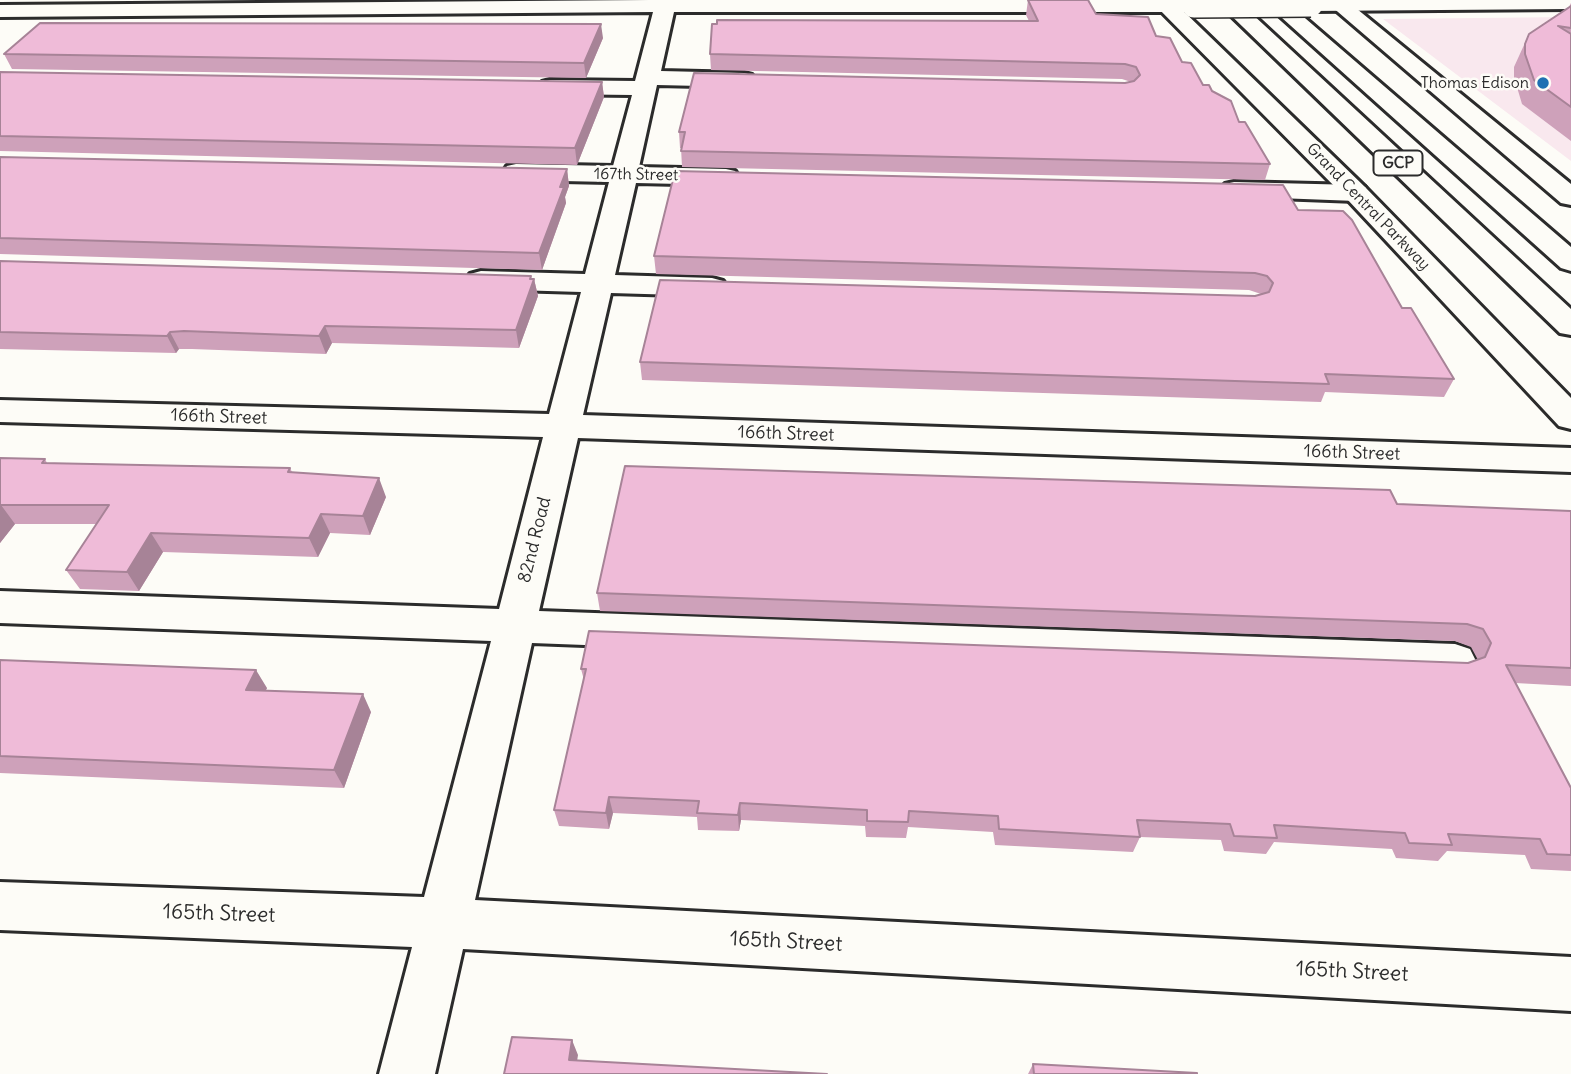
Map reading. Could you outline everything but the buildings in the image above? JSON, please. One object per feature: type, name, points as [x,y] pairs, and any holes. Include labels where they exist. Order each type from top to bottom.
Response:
[{"type":"main road","points":[[0,24],[8,11],[46,0]]},
{"type":"main road","name":"GCP","points":[[1225,0],[1571,326]]},
{"type":"main road","name":"GCP","points":[[1272,0],[1571,262]]},
{"type":"main road","points":[[8,11],[1163,3],[1194,6],[1311,5],[1337,2],[1571,3]]},
{"type":"main road","points":[[1337,2],[1571,197]]},
{"type":"main road","name":"Grand Central Parkway","points":[[1163,3],[1356,193],[1571,418]]},
{"type":"main road","name":"82nd Road","points":[[407,1074],[665,6]]},
{"type":"main road","points":[[528,86],[769,81]]},
{"type":"main road","name":"167th Street","points":[[493,172],[752,178]]},
{"type":"main road","points":[[1214,190],[1356,193]]},
{"type":"main road","points":[[460,280],[740,288]]},
{"type":"main road","name":"166th Street","points":[[0,411],[563,426],[1571,460]]},
{"type":"main road","points":[[0,607],[1455,661]]},
{"type":"main road","name":"165th Street","points":[[0,906],[443,923],[1571,984]]},
{"type":"shaded area","points":[[1571,17],[1571,161],[1383,19]]},
{"type":"place","name":"Thomas Edison","points":[[1543,83]]}]
